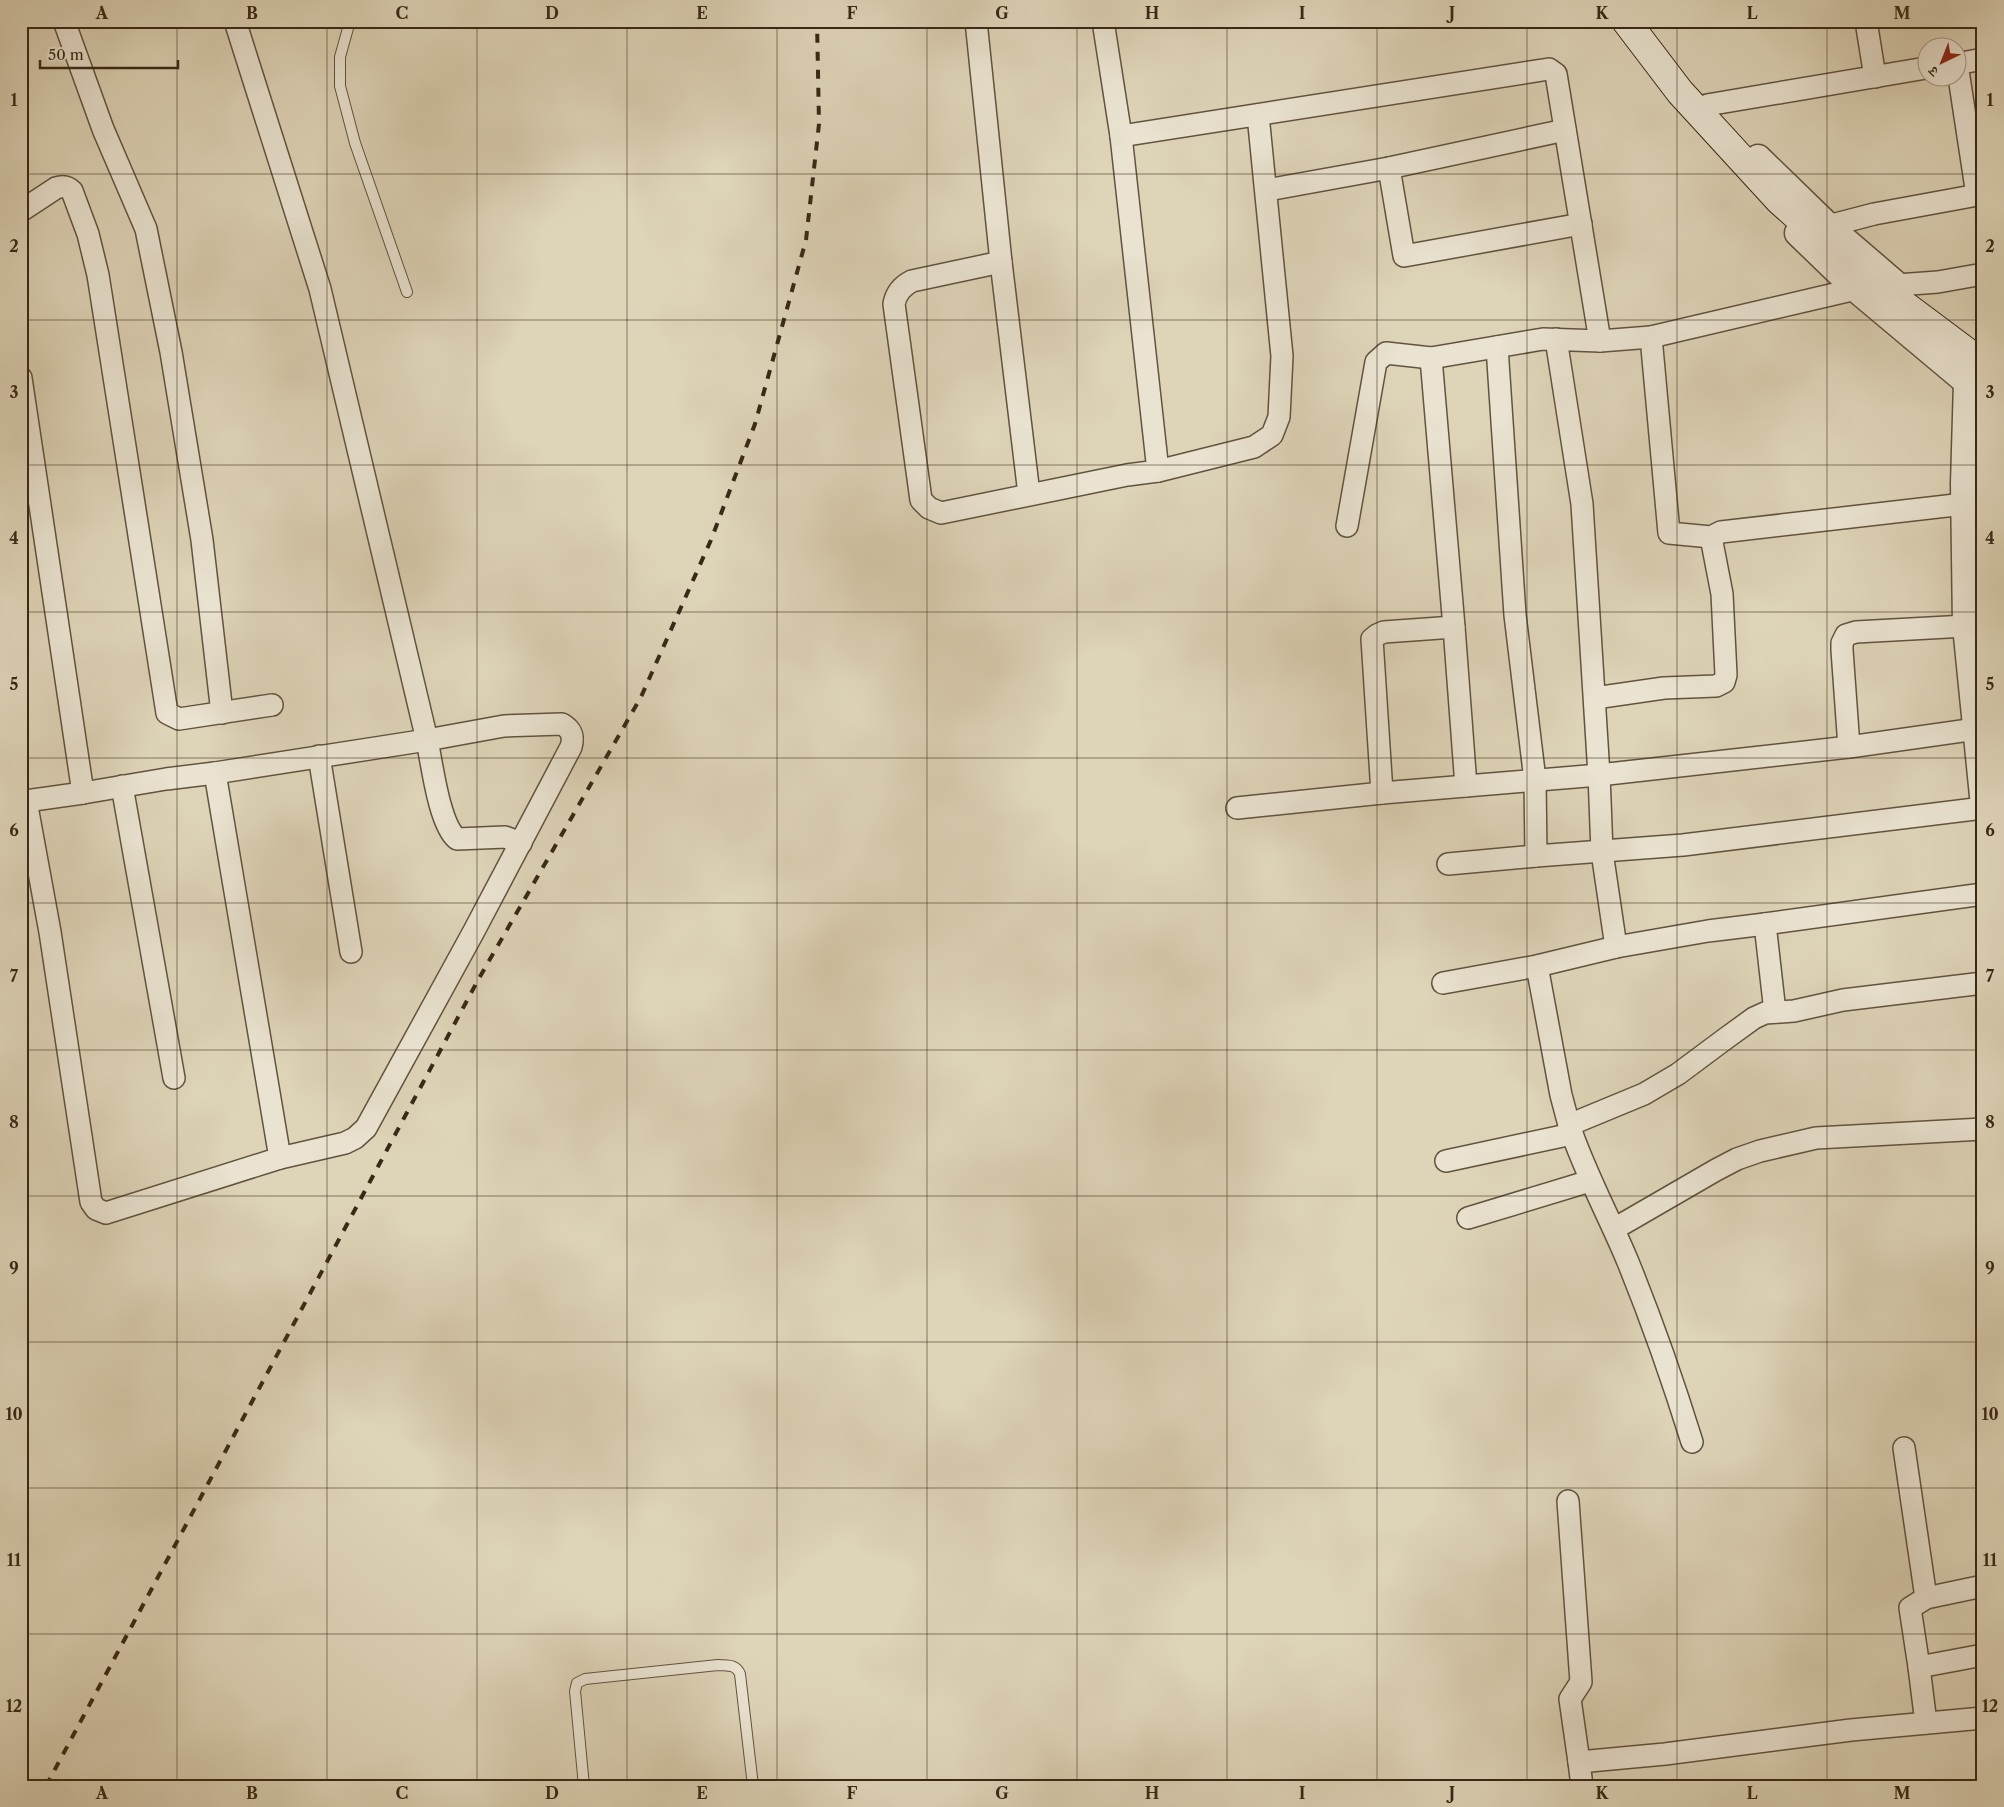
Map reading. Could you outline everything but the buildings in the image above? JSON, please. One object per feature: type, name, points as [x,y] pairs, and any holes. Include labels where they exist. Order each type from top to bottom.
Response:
[{"type":"main road","points":[[1626,21],[1680,92],[1779,200],[1978,380]]},
{"type":"street","points":[[64,21],[103,129],[146,229],[171,352],[202,540],[222,712]]},
{"type":"street","points":[[235,21],[320,289],[442,810],[449,832],[457,838],[505,837],[521,843]]},
{"type":"street","points":[[976,21],[1001,262],[1029,494]]},
{"type":"street","points":[[1103,21],[1121,136],[1158,470]]},
{"type":"street","points":[[1612,21],[1699,128],[1776,211],[1856,289],[1978,380],[1964,504],[1966,626],[1979,733],[1983,796]]},
{"type":"street","points":[[1636,21],[1707,105],[1772,174],[1828,226],[1897,285],[1983,350]]},
{"type":"street","points":[[1866,21],[1875,77]]},
{"type":"street","points":[[1966,62],[1983,59]]},
{"type":"street","points":[[1121,136],[1548,69],[1556,74],[1600,341]]},
{"type":"street","points":[[1707,105],[1916,70]]},
{"type":"street","points":[[1828,226],[1874,214],[1980,195],[1961,88]]},
{"type":"street","points":[[1001,262],[912,281],[905,284],[895,296],[894,304],[921,500],[929,508],[941,512],[1158,470],[1254,446],[1272,435],[1279,417],[1282,356],[1267,190],[1258,115]]},
{"type":"street","points":[[1267,190],[1389,168],[1565,130]]},
{"type":"street","points":[[1389,168],[1404,256],[1581,224]]},
{"type":"street","points":[[21,211],[56,188],[61,186],[69,187],[72,190],[88,234],[98,275],[167,713],[179,719],[272,705]]},
{"type":"street","points":[[1897,285],[1938,282],[1983,274]]},
{"type":"street","points":[[1347,526],[1376,362],[1386,353],[1431,358],[1542,339],[1600,341],[1651,337],[1856,289]]},
{"type":"street","points":[[1651,337],[1669,533],[1711,537],[1721,532],[1964,504]]},
{"type":"street","points":[[1556,339],[1582,504],[1595,698],[1602,852],[1616,947]]},
{"type":"street","points":[[1497,347],[1515,615],[1535,780],[1536,856]]},
{"type":"street","points":[[1431,358],[1466,786]]},
{"type":"street","points":[[21,378],[83,793]]},
{"type":"street","points":[[1595,698],[1664,688],[1716,686],[1724,682],[1726,675],[1725,626],[1722,594],[1711,537]]},
{"type":"street","points":[[1849,746],[1842,650],[1843,638],[1856,632],[1966,626]]},
{"type":"street","points":[[1382,793],[1372,639],[1384,632],[1454,627]]},
{"type":"street","points":[[562,724],[570,729],[573,738],[571,747],[521,843],[366,1128],[355,1138],[345,1143],[280,1158],[106,1213],[96,1209],[91,1202],[50,932],[24,802],[319,756],[504,726],[562,724]]},
{"type":"street","points":[[1238,808],[1382,793],[1599,775],[1979,733]]},
{"type":"street","points":[[319,756],[351,952]]},
{"type":"street","points":[[215,773],[280,1158]]},
{"type":"street","points":[[122,786],[174,1078]]},
{"type":"street","points":[[1448,864],[1683,845],[1983,808]]},
{"type":"street","points":[[1443,983],[1537,966],[1616,947],[1708,931],[1983,894]]},
{"type":"street","points":[[1765,924],[1775,1012]]},
{"type":"street","points":[[1537,966],[1561,1095],[1570,1129],[1590,1180],[1614,1228],[1648,1314],[1692,1442]]},
{"type":"street","points":[[1446,1161],[1570,1129],[1644,1094],[1678,1074],[1754,1018],[1766,1013],[1794,1010],[1843,1000],[1983,983]]},
{"type":"street","points":[[1614,1228],[1716,1170],[1737,1159],[1760,1151],[1816,1138],[1983,1129]]},
{"type":"street","points":[[1468,1218],[1590,1180]]},
{"type":"street","points":[[1904,1448],[1926,1598]]},
{"type":"street","points":[[1568,1501],[1581,1682],[1570,1699],[1582,1786]]},
{"type":"street","points":[[1926,1723],[1920,1667],[1910,1608],[1926,1598],[1983,1586]]},
{"type":"street","points":[[1920,1667],[1983,1655]]},
{"type":"street","points":[[1579,1762],[1665,1754],[1842,1731],[1983,1718]]},
{"type":"lane","points":[[350,21],[340,57],[340,86],[355,142],[407,292]]},
{"type":"lane","points":[[584,1786],[576,1716],[575,1691],[578,1684],[585,1679],[718,1665],[733,1666],[738,1669],[740,1674],[753,1786]]},
{"type":"railway","points":[[46,1786],[478,980],[641,697],[711,540],[755,424],[806,240],[819,124],[817,21]]}]
